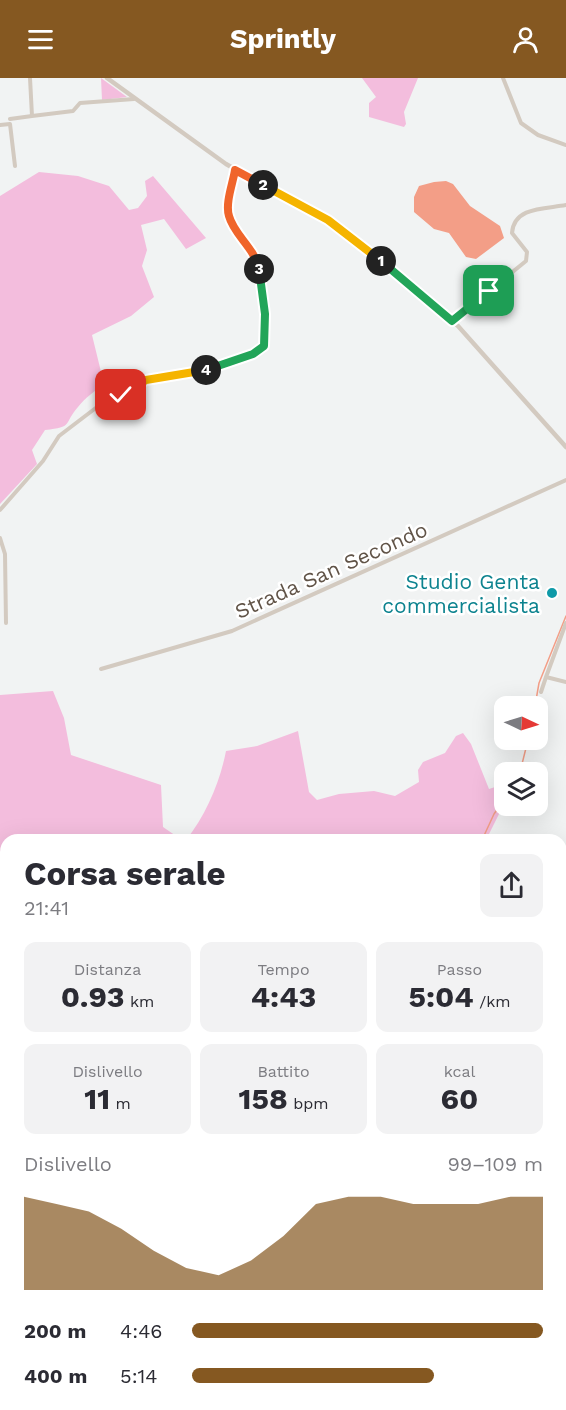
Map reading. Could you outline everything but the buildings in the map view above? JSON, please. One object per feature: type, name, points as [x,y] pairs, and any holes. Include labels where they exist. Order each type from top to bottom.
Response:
[{"type":"street","points":[[30,78],[32,116]]},
{"type":"street","points":[[107,78],[235,170],[347,233],[452,321],[566,447]]},
{"type":"street","points":[[503,78],[521,123],[538,135],[566,145]]},
{"type":"street","points":[[10,119],[73,111],[80,103],[134,99]]},
{"type":"street","points":[[0,125],[10,124],[15,166]]},
{"type":"street","points":[[0,510],[43,461],[59,436],[101,404],[146,380],[212,369],[253,354],[264,346],[265,314],[258,267],[250,247],[228,214],[235,170]]},
{"type":"street","points":[[452,321],[526,261],[527,252],[512,236],[513,226],[520,217],[537,208],[566,205]]},
{"type":"street","name":"Strada San Secondo","points":[[101,669],[232,631],[566,480]]},
{"type":"street","points":[[0,538],[4,554],[6,623]]},
{"type":"street","points":[[541,692],[566,623]]},
{"type":"street","points":[[546,677],[566,682]]},
{"type":"shaded area","points":[[101,78],[127,97],[102,100]]},
{"type":"shaded area","points":[[362,78],[418,78],[404,112],[406,124],[404,127],[369,117],[369,103],[376,97]]},
{"type":"shaded area","points":[[39,172],[78,176],[109,186],[129,210],[138,208],[147,196],[145,181],[153,176],[206,238],[186,249],[164,219],[141,225],[147,250],[142,266],[154,297],[131,316],[92,335],[104,384],[81,404],[67,424],[60,428],[45,430],[32,450],[37,464],[0,504],[0,196]]},
{"type":"shaded area","points":[[446,181],[453,184],[470,206],[500,226],[504,238],[476,259],[466,257],[449,233],[434,229],[414,212],[414,197],[419,186]]},
{"type":"shaded area","points":[[53,691],[64,718],[71,755],[161,785],[163,827],[173,834],[0,834],[0,695]]},
{"type":"shaded area","points":[[298,731],[309,792],[317,800],[339,794],[374,791],[395,796],[419,782],[418,770],[423,762],[445,753],[456,736],[463,733],[471,744],[489,789],[494,787],[494,816],[498,816],[489,834],[190,834],[211,798],[226,751],[257,746]]},
{"type":"waterway","points":[[537,696],[539,683],[566,616]]},
{"type":"waterway","points":[[522,762],[526,750]]},
{"type":"waterway","points":[[485,834],[494,814]]},
{"type":"place","name":"Studio Genta commercialista","points":[[552,593]]},
{"type":"route","points":[[121,395],[146,380],[164,375],[212,369],[253,354],[264,346],[263,290],[256,257],[233,225],[228,214],[235,170],[328,220],[347,233],[452,321],[489,291]]}]
